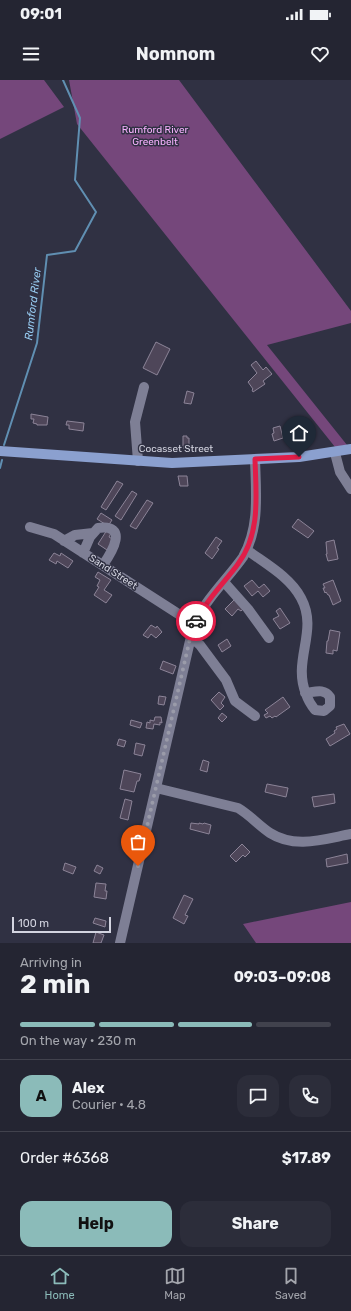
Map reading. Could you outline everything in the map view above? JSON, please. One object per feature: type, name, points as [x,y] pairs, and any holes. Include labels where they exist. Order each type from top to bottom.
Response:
[{"type":"main road","name":"Cocasset Street","points":[[0,451],[172,463],[299,457],[335,453],[351,449]]},
{"type":"street","points":[[138,461],[135,422],[144,387]]},
{"type":"street","points":[[335,453],[340,472],[351,489]]},
{"type":"street","points":[[120,943],[194,624],[204,607],[238,564],[247,550],[253,532],[256,513],[255,459]]},
{"type":"street","name":"Sand Street","points":[[30,527],[54,534],[194,624]]},
{"type":"street","points":[[83,553],[93,533],[98,528],[103,527],[111,529],[115,532],[115,543],[103,565]]},
{"type":"street","points":[[64,541],[75,535],[93,533]]},
{"type":"street","points":[[247,550],[290,582],[304,604],[308,629],[301,672],[305,693]]},
{"type":"street","points":[[224,582],[248,609],[269,638]]},
{"type":"street","points":[[191,637],[200,645],[226,680],[235,701],[255,716]]},
{"type":"street","points":[[156,788],[238,808],[271,834],[286,840],[308,842],[351,834]]},
{"type":"green space","points":[[0,80],[44,80],[64,107],[0,139]]},
{"type":"green space","name":"Rumford River Greenbelt","points":[[69,80],[179,80],[351,311],[351,323],[267,345],[347,445],[335,447],[77,124]]},
{"type":"green space","points":[[351,902],[351,943],[256,943],[243,924]]},
{"type":"building","points":[[156,342],[170,349],[157,375],[143,368]]},
{"type":"building","points":[[256,361],[263,370],[266,367],[272,374],[263,381],[265,384],[253,392],[253,389],[248,382],[257,373],[251,365]]},
{"type":"building","points":[[187,391],[194,393],[191,404],[184,403]]},
{"type":"building","points":[[31,414],[48,417],[47,425],[37,425],[33,423],[34,419],[31,419]]},
{"type":"building","points":[[67,421],[84,423],[83,431],[69,429],[69,425],[66,425]]},
{"type":"building","points":[[280,426],[283,438],[274,441],[272,434],[274,433],[273,428]]},
{"type":"building","points":[[183,436],[187,436],[187,438],[189,438],[189,448],[183,448]]},
{"type":"building","points":[[301,442],[308,442],[308,445],[301,446]]},
{"type":"building","points":[[178,476],[187,476],[188,486],[180,486]]},
{"type":"building","points":[[117,481],[123,484],[106,510],[101,507]]},
{"type":"building","points":[[132,491],[137,494],[121,520],[115,516]]},
{"type":"building","points":[[147,500],[153,503],[136,529],[130,526]]},
{"type":"building","points":[[101,513],[112,520],[108,526],[97,519]]},
{"type":"building","points":[[298,519],[314,531],[308,538],[292,527]]},
{"type":"building","points":[[107,530],[111,533],[109,537],[114,540],[107,550],[98,544]]},
{"type":"building","points":[[216,537],[222,541],[217,548],[219,549],[212,559],[205,553]]},
{"type":"building","points":[[334,540],[338,559],[328,561],[326,554],[326,542]]},
{"type":"building","points":[[54,553],[60,556],[61,553],[73,561],[68,568],[57,561],[56,564],[49,560]]},
{"type":"building","points":[[98,572],[111,580],[104,590],[112,595],[106,603],[94,595],[99,587],[97,586],[100,580],[95,577]]},
{"type":"building","points":[[252,580],[259,588],[264,584],[270,591],[263,597],[258,591],[252,596],[244,586]]},
{"type":"building","points":[[333,580],[341,601],[333,605],[329,595],[326,592],[325,593],[323,584]]},
{"type":"building","points":[[235,599],[244,608],[241,611],[238,609],[232,616],[225,609]]},
{"type":"building","points":[[280,608],[290,623],[280,629],[273,619],[279,616],[276,611]]},
{"type":"building","points":[[151,625],[156,628],[157,626],[162,632],[156,638],[151,634],[148,638],[143,635]]},
{"type":"building","points":[[330,630],[340,632],[337,651],[333,650],[333,654],[326,653]]},
{"type":"building","points":[[227,639],[231,646],[222,652],[218,645]]},
{"type":"building","points":[[163,661],[176,666],[173,674],[160,669]]},
{"type":"building","points":[[219,692],[225,697],[221,703],[224,706],[220,710],[211,700]]},
{"type":"building","points":[[159,696],[166,697],[164,705],[158,704]]},
{"type":"building","points":[[283,697],[290,707],[276,717],[275,716],[272,718],[270,716],[266,718],[264,715],[268,713],[265,710]]},
{"type":"building","points":[[222,713],[227,717],[222,722],[218,718]]},
{"type":"building","points":[[155,717],[161,717],[162,723],[160,722],[160,725],[154,724],[153,729],[146,728],[147,722],[150,723],[150,720],[154,721]]},
{"type":"building","points":[[131,720],[142,723],[140,728],[130,725]]},
{"type":"building","points":[[344,724],[350,734],[330,746],[326,739],[335,733],[334,731],[337,729],[336,727]]},
{"type":"building","points":[[119,739],[126,741],[124,747],[117,745]]},
{"type":"building","points":[[136,743],[145,745],[142,756],[134,754]]},
{"type":"building","points":[[203,760],[209,762],[207,772],[200,770]]},
{"type":"building","points":[[124,770],[141,774],[134,792],[120,789]]},
{"type":"building","points":[[267,784],[288,788],[286,797],[265,792]]},
{"type":"building","points":[[334,794],[335,803],[314,807],[312,797]]},
{"type":"building","points":[[125,799],[132,801],[128,820],[120,818]]},
{"type":"building","points":[[191,823],[204,823],[211,825],[209,834],[190,829]]},
{"type":"building","points":[[242,844],[250,852],[245,857],[243,855],[236,862],[230,856]]},
{"type":"building","points":[[347,854],[348,863],[327,867],[326,859]]},
{"type":"building","points":[[65,863],[76,867],[73,874],[63,870]]},
{"type":"building","points":[[97,865],[103,868],[100,874],[94,871]]},
{"type":"building","points":[[96,883],[106,884],[106,899],[94,897]]},
{"type":"building","points":[[184,895],[193,899],[185,915],[188,916],[184,924],[173,918]]},
{"type":"building","points":[[95,918],[106,921],[105,927],[93,923]]},
{"type":"building","points":[[96,932],[104,935],[101,943],[93,943]]},
{"type":"waterway","name":"Rumford River","points":[[4,445],[37,343],[47,255],[75,251],[96,212],[75,180],[80,118],[63,80]]},
{"type":"waterway","name":"Rumford River","points":[[0,468],[2,460]]},
{"type":"way so far","points":[[138,866],[191,634],[196,621]]},
{"type":"route","points":[[196,621],[210,599],[243,557],[251,540],[256,513],[255,459],[299,457]]}]
